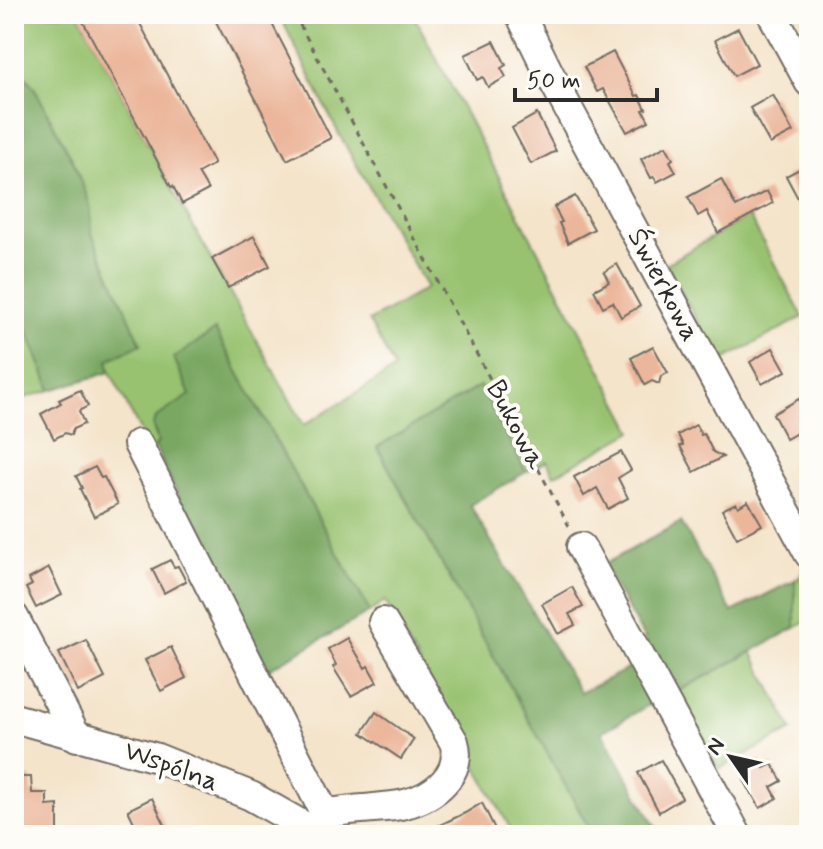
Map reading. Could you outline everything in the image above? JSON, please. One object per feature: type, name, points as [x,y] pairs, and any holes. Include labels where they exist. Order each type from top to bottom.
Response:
[{"type":"street","name":"Świerkowa","points":[[520,14],[809,554]]},
{"type":"street","points":[[772,14],[809,82]]},
{"type":"street","points":[[138,444],[320,827],[336,812],[406,804],[429,793],[455,769],[457,758],[454,742],[383,622]]},
{"type":"street","points":[[581,547],[737,835]]},
{"type":"street","points":[[14,617],[77,737]]},
{"type":"street","name":"Wspólna","points":[[14,718],[157,758],[320,827]]},
{"type":"path","name":"Bukowa","points":[[294,14],[581,547]]},
{"type":"green space","points":[[14,14],[79,14],[304,425],[395,369],[369,321],[427,288],[339,134],[279,14],[413,14],[633,431],[554,475],[547,461],[526,472],[480,386],[377,447],[593,835],[514,835],[385,601],[370,612],[215,330],[190,395],[153,428],[158,442],[151,452],[110,372],[108,360],[141,344],[92,234],[90,205],[74,163],[34,87],[14,64]]},
{"type":"green space","points":[[14,64],[34,87],[74,163],[90,205],[92,234],[141,344],[108,360],[110,372],[51,390],[14,296]]},
{"type":"green space","points":[[749,216],[803,317],[720,362],[666,264]]},
{"type":"green space","points":[[14,296],[51,390],[14,401]]},
{"type":"green space","points":[[215,330],[370,612],[263,672],[155,447],[158,442],[153,424],[157,417],[190,395],[174,358]]},
{"type":"green space","points":[[480,386],[526,472],[470,505],[580,693],[628,669],[632,661],[658,707],[649,705],[602,732],[660,835],[593,835],[377,447]]},
{"type":"green space","points":[[681,522],[732,612],[795,580],[795,628],[675,693],[603,565]]},
{"type":"green space","points":[[808,567],[809,620],[795,628],[795,580]]},
{"type":"green space","points":[[752,652],[792,730],[719,769],[675,693]]},
{"type":"building","points":[[79,14],[135,14],[214,164],[198,173],[208,190],[182,204]]},
{"type":"building","points":[[212,14],[267,14],[331,138],[287,160]]},
{"type":"building","points":[[738,28],[757,64],[734,76],[715,40]]},
{"type":"building","points":[[494,41],[506,65],[501,68],[506,77],[488,87],[483,77],[477,80],[465,55]]},
{"type":"building","points":[[613,52],[636,96],[639,95],[649,121],[627,132],[603,89],[597,92],[584,67]]},
{"type":"building","points":[[773,95],[793,132],[770,144],[750,108]]},
{"type":"building","points":[[537,114],[556,151],[531,164],[512,128]]},
{"type":"building","points":[[666,146],[676,172],[657,182],[654,177],[651,178],[641,159]]},
{"type":"building","points":[[809,164],[809,219],[786,176]]},
{"type":"building","points":[[721,179],[736,207],[767,191],[773,203],[718,233],[707,211],[698,216],[688,197]]},
{"type":"building","points":[[575,196],[594,229],[568,243],[554,207]]},
{"type":"building","points":[[254,236],[270,266],[228,288],[212,259]]},
{"type":"building","points":[[617,264],[640,306],[621,317],[613,302],[603,307],[594,290],[609,282],[604,272]]},
{"type":"building","points":[[653,346],[668,373],[661,376],[659,384],[652,381],[645,385],[631,358]]},
{"type":"building","points":[[773,348],[786,371],[762,384],[750,362]]},
{"type":"building","points":[[80,390],[88,406],[79,411],[84,424],[73,429],[71,435],[65,433],[54,439],[41,414],[61,403],[59,400]]},
{"type":"building","points":[[799,399],[809,418],[809,426],[786,439],[773,414]]},
{"type":"building","points":[[696,425],[713,452],[723,457],[694,472],[680,446],[683,445],[678,435]]},
{"type":"building","points":[[621,452],[631,470],[618,478],[628,498],[608,509],[597,488],[584,496],[574,477]]},
{"type":"building","points":[[95,467],[118,504],[94,517],[76,476]]},
{"type":"building","points":[[748,501],[762,525],[737,538],[722,510]]},
{"type":"building","points":[[170,560],[174,567],[178,566],[186,581],[164,593],[152,569]]},
{"type":"building","points":[[49,568],[62,595],[36,608],[26,588],[32,585],[29,579]]},
{"type":"building","points":[[572,587],[583,607],[569,614],[575,625],[558,634],[542,604]]},
{"type":"building","points":[[347,638],[377,682],[351,696],[333,667],[336,665],[328,649]]},
{"type":"building","points":[[86,640],[105,678],[78,692],[59,653]]},
{"type":"building","points":[[171,647],[186,678],[161,691],[145,660]]},
{"type":"building","points":[[376,712],[414,739],[401,759],[362,733]]},
{"type":"building","points":[[759,759],[764,768],[772,764],[782,781],[771,787],[777,798],[760,808],[744,780],[748,777],[743,768]]},
{"type":"building","points":[[661,760],[682,798],[659,812],[638,773]]},
{"type":"building","points":[[14,777],[31,777],[32,793],[47,793],[47,806],[58,805],[58,835],[14,835]]},
{"type":"building","points":[[152,798],[170,835],[140,835],[128,810]]},
{"type":"building","points":[[482,803],[498,835],[419,835],[465,813]]}]
